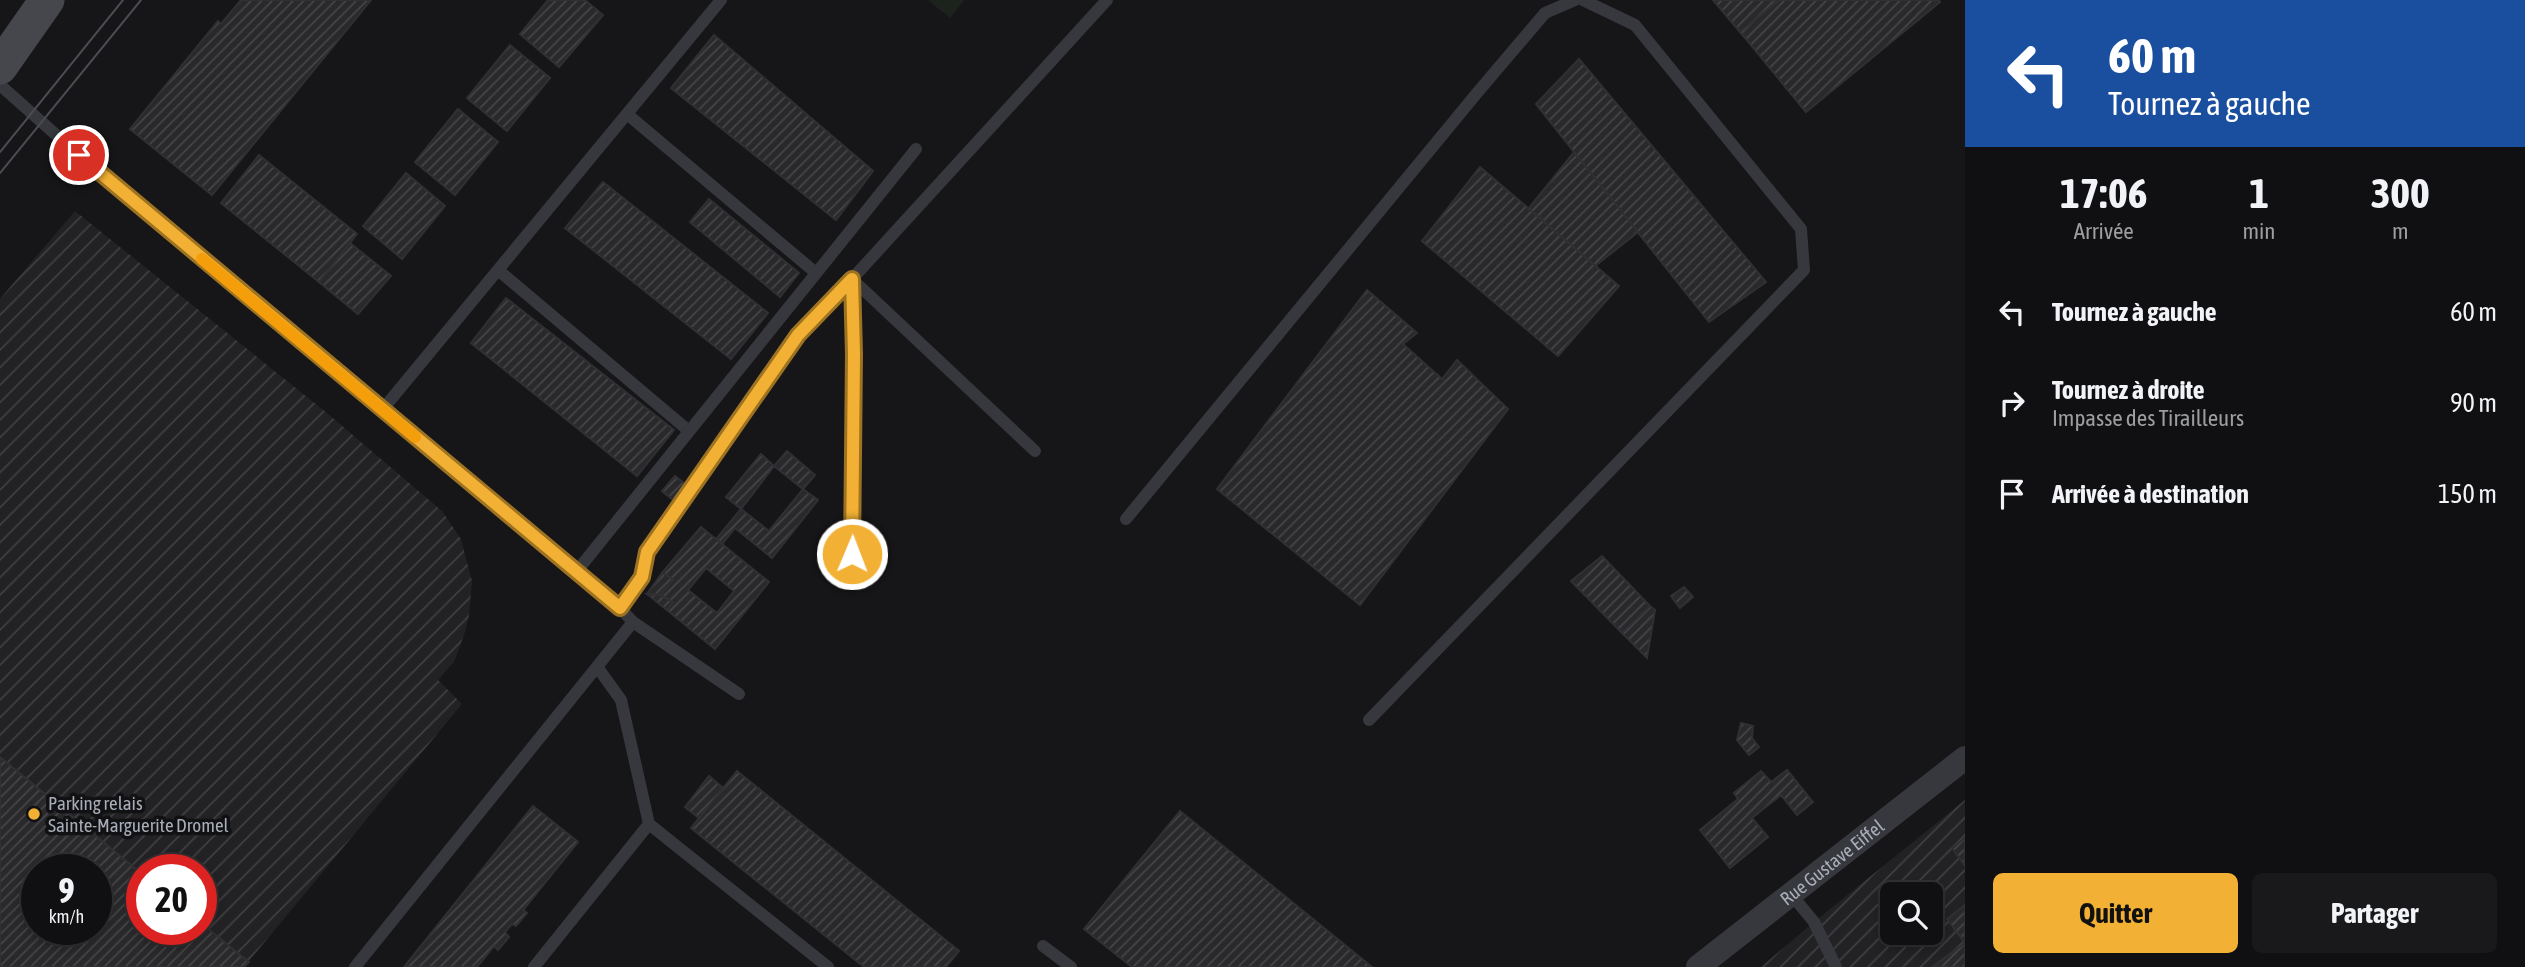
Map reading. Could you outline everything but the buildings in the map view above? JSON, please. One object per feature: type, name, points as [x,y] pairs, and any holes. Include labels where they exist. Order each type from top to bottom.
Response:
[{"type":"main road","points":[[0,67],[47,0]]},
{"type":"street","name":"Rue Gustave Eiffel","points":[[1699,967],[1965,758]]},
{"type":"lane","points":[[383,409],[722,0]]},
{"type":"lane","points":[[620,608],[642,577],[647,552],[798,335],[1107,0]]},
{"type":"lane","points":[[1126,519],[1545,13],[1575,0]]},
{"type":"lane","points":[[1369,720],[1804,270],[1801,229],[1635,25],[1583,0]]},
{"type":"lane","points":[[0,85],[99,173],[577,571],[633,622],[739,694]]},
{"type":"lane","points":[[627,114],[816,273]]},
{"type":"lane","points":[[577,571],[916,149]]},
{"type":"lane","points":[[498,270],[690,431]]},
{"type":"lane","points":[[852,279],[1035,451]]},
{"type":"lane","points":[[852,279],[852,554]]},
{"type":"lane","points":[[355,967],[633,622]]},
{"type":"lane","points":[[598,668],[621,700],[649,824],[828,967]]},
{"type":"lane","points":[[534,967],[649,824]]},
{"type":"lane","points":[[1791,894],[1814,922],[1836,967]]},
{"type":"lane","points":[[1043,946],[1056,963],[1070,967]]},
{"type":"shaded area","points":[[928,0],[964,0],[950,18]]},
{"type":"shaded area","points":[[75,211],[327,413],[442,511],[461,539],[472,581],[469,616],[464,635],[454,662],[438,680],[462,704],[244,967],[0,967],[0,299]]},
{"type":"shaded area","points":[[1965,800],[1965,967],[1761,967],[1814,922]]},
{"type":"tram line","points":[[0,152],[123,0]]},
{"type":"tram line","points":[[0,173],[141,0]]},
{"type":"slow traffic","points":[[202,259],[415,437]]},
{"type":"place","name":"Parking relais Sainte-Marguerite Dromel","points":[[34,814]]},
{"type":"route","points":[[79,155],[620,608],[642,577],[647,552],[798,335],[852,279],[852,554]]}]
